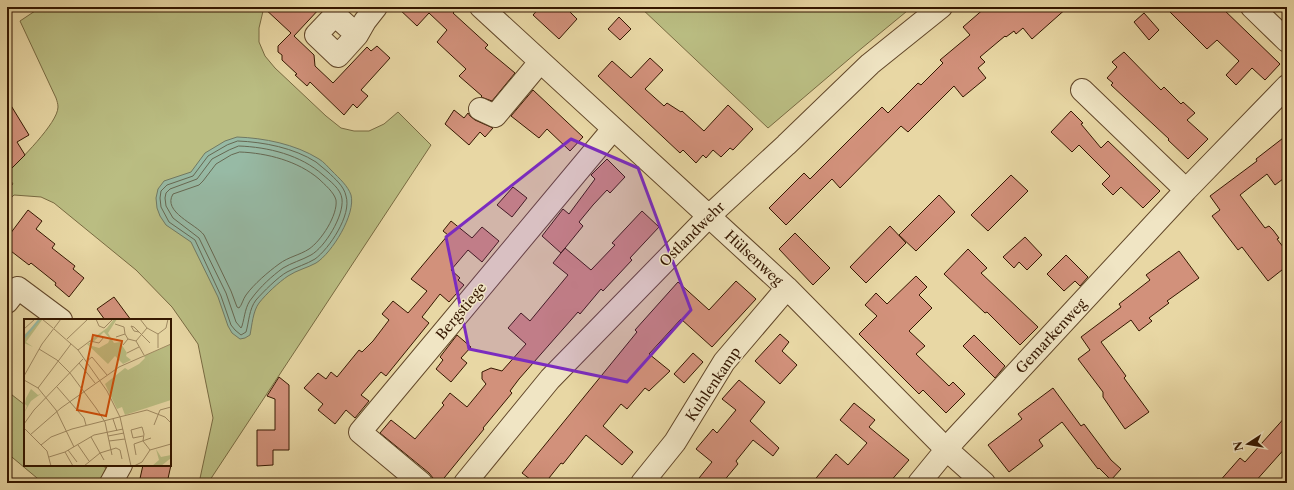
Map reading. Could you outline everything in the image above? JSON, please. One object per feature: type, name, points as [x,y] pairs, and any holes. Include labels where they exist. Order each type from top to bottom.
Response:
[{"type":"street","points":[[357,35],[365,21],[376,7]]},
{"type":"street","name":"Hülsenweg","points":[[481,7],[787,288],[946,449],[984,483]]},
{"type":"street","name":"Ostlandwehr","points":[[465,483],[550,379],[708,216],[786,145],[870,64],[941,7]]},
{"type":"street","points":[[1264,11],[1287,41]]},
{"type":"street","points":[[480,109],[495,116],[540,62]]},
{"type":"street","name":"Gemarkenweg","points":[[919,483],[946,449],[1186,190],[1287,86]]},
{"type":"street","points":[[1082,90],[1186,190]]},
{"type":"street","name":"Bergstiege","points":[[420,483],[360,432],[613,129]]},
{"type":"street","points":[[7,302],[18,288],[59,319]]},
{"type":"street","name":"Kuhlenkamp","points":[[642,483],[675,442],[724,362],[787,288]]},
{"type":"street","points":[[111,483],[120,466]]},
{"type":"highlighted area","points":[[571,139],[638,168],[691,310],[627,382],[469,349],[446,237]]},
{"type":"green space","points":[[41,7],[264,7],[259,28],[259,42],[265,56],[275,68],[326,116],[341,128],[354,131],[369,131],[384,124],[398,112],[431,145],[208,483],[199,483],[213,418],[198,344],[172,307],[136,270],[54,203],[41,197],[14,195],[7,202],[7,190],[13,184],[7,173],[45,132],[52,122],[58,107],[56,98],[20,21]]},
{"type":"green space","points":[[640,7],[912,7],[768,128]]},
{"type":"green space","points":[[7,391],[24,404],[24,466],[103,466],[106,468],[99,483],[43,483],[7,453]]},
{"type":"water","points":[[237,137],[268,140],[300,149],[319,159],[346,185],[351,195],[352,203],[346,222],[329,251],[316,263],[288,276],[269,292],[255,310],[250,335],[240,339],[232,333],[228,326],[218,297],[191,242],[166,225],[157,208],[156,198],[158,189],[164,181],[191,172],[205,153],[225,141]]},
{"type":"building","points":[[263,7],[321,7],[294,36],[314,55],[315,66],[333,83],[367,47],[371,51],[377,46],[390,58],[361,90],[368,96],[357,108],[353,104],[344,115],[310,82],[307,86],[295,75],[297,74],[282,60],[282,55],[278,52],[278,46],[291,33]]},
{"type":"building","points":[[397,7],[459,7],[453,13],[488,45],[485,48],[515,73],[492,101],[481,97],[482,96],[459,76],[466,69],[437,42],[447,30],[429,13],[417,26]]},
{"type":"building","points":[[540,7],[565,7],[577,19],[559,39],[533,15]]},
{"type":"building","points":[[986,7],[1068,7],[1032,39],[1023,28],[1016,34],[1014,31],[1006,37],[1005,36],[980,57],[985,62],[978,68],[986,78],[963,97],[954,86],[908,132],[901,126],[840,188],[832,179],[786,225],[769,208],[804,173],[810,179],[882,107],[888,113],[918,83],[921,85],[943,63],[940,60],[970,35],[963,27]]},
{"type":"building","points":[[1165,7],[1221,7],[1280,64],[1265,80],[1252,68],[1236,85],[1226,75],[1239,61],[1217,40],[1207,49]]},
{"type":"building","points":[[1144,13],[1159,30],[1149,40],[1134,22]]},
{"type":"building","points":[[619,17],[631,29],[620,40],[608,29]]},
{"type":"building","points":[[1124,52],[1161,90],[1164,87],[1181,104],[1183,102],[1195,113],[1187,120],[1208,139],[1188,159],[1168,140],[1169,139],[1111,85],[1113,83],[1107,78],[1117,67],[1112,62]]},
{"type":"building","points":[[650,58],[663,70],[645,89],[664,106],[667,103],[681,112],[682,111],[704,131],[728,105],[753,129],[733,150],[730,148],[721,157],[713,150],[706,158],[703,155],[696,163],[683,150],[680,153],[598,76],[612,61],[631,78]]},
{"type":"building","points":[[533,90],[583,137],[570,151],[547,129],[539,138],[511,116]]},
{"type":"building","points":[[7,99],[29,135],[17,142],[25,155],[7,173]]},
{"type":"building","points":[[454,110],[464,118],[468,113],[475,120],[493,128],[485,137],[480,132],[469,145],[445,124]]},
{"type":"building","points":[[1071,111],[1083,123],[1081,124],[1101,148],[1108,141],[1160,191],[1143,208],[1121,187],[1113,195],[1102,184],[1110,176],[1079,145],[1072,152],[1051,132]]},
{"type":"building","points":[[1287,135],[1287,176],[1275,185],[1267,174],[1240,195],[1265,228],[1269,226],[1273,230],[1279,238],[1277,239],[1287,252],[1287,266],[1268,281],[1242,247],[1238,250],[1212,216],[1220,210],[1210,196],[1257,161],[1256,159]]},
{"type":"building","points":[[607,159],[625,177],[610,193],[607,190],[593,205],[579,222],[583,226],[561,253],[542,236],[563,209],[569,214],[595,179],[591,175]]},
{"type":"building","points":[[1011,175],[1028,191],[988,231],[971,215]]},
{"type":"building","points":[[513,187],[527,198],[512,217],[497,205]]},
{"type":"building","points":[[939,195],[955,212],[916,251],[899,235]]},
{"type":"building","points":[[28,210],[42,221],[36,229],[55,244],[52,248],[75,266],[73,269],[84,278],[69,297],[55,285],[56,283],[31,263],[29,265],[7,248],[7,238]]},
{"type":"building","points":[[642,211],[659,227],[630,258],[632,260],[603,291],[601,289],[580,314],[578,312],[519,379],[510,391],[512,393],[440,483],[433,483],[433,478],[429,473],[380,433],[391,420],[415,439],[444,405],[442,403],[450,393],[467,407],[486,384],[482,379],[482,372],[491,368],[502,371],[526,344],[508,328],[521,313],[530,321],[568,275],[553,263],[565,248],[591,270],[615,245],[612,243]]},
{"type":"building","points":[[451,221],[472,238],[482,227],[499,241],[482,262],[468,250],[451,270],[460,278],[458,280],[464,285],[449,302],[440,294],[422,317],[429,323],[386,376],[381,372],[361,395],[369,401],[355,418],[346,410],[335,424],[318,410],[323,404],[304,388],[318,373],[326,379],[331,372],[337,377],[359,350],[362,352],[373,341],[389,320],[382,314],[393,301],[408,313],[427,291],[411,279],[448,235],[443,231]]},
{"type":"building","points":[[890,226],[906,243],[866,283],[850,267]]},
{"type":"building","points":[[795,233],[830,268],[813,285],[779,249]]},
{"type":"building","points":[[1025,237],[1042,255],[1027,270],[1019,262],[1014,268],[1003,257]]},
{"type":"building","points":[[968,249],[987,268],[981,273],[1038,327],[1020,345],[987,312],[985,313],[944,274]]},
{"type":"building","points":[[1179,251],[1199,278],[1167,301],[1169,303],[1149,318],[1152,321],[1139,331],[1131,320],[1101,342],[1126,376],[1124,378],[1149,412],[1125,429],[1103,397],[1103,392],[1078,359],[1090,350],[1081,337],[1121,307],[1119,304],[1150,280],[1146,275]]},
{"type":"building","points":[[1066,255],[1088,277],[1080,286],[1075,281],[1064,291],[1047,274]]},
{"type":"building","points":[[916,276],[927,287],[919,295],[932,308],[909,331],[925,346],[916,354],[949,386],[953,382],[965,394],[946,413],[923,390],[919,394],[859,334],[877,316],[865,305],[876,293],[887,304]]},
{"type":"building","points":[[736,281],[756,299],[712,347],[681,319],[649,354],[670,371],[649,391],[645,388],[627,409],[621,404],[603,426],[633,452],[622,465],[586,435],[563,464],[561,463],[545,483],[535,483],[522,473],[637,332],[635,330],[678,282],[709,310]]},
{"type":"building","points":[[114,297],[130,319],[104,319],[97,309]]},
{"type":"building","points":[[780,334],[789,342],[782,351],[797,365],[780,384],[755,361]]},
{"type":"building","points":[[457,335],[471,347],[461,358],[467,363],[451,382],[436,369],[443,360],[440,357]]},
{"type":"building","points":[[974,335],[1005,366],[995,378],[963,346]]},
{"type":"building","points":[[693,353],[703,362],[684,383],[674,374]]},
{"type":"building","points":[[279,377],[289,385],[289,450],[273,450],[273,465],[257,466],[257,430],[275,430],[275,399],[267,396]]},
{"type":"building","points":[[739,380],[765,402],[750,421],[779,448],[773,456],[753,440],[736,461],[738,464],[722,483],[695,483],[712,462],[696,449],[713,429],[717,433],[736,410],[722,399]]},
{"type":"building","points":[[1053,388],[1081,426],[1084,424],[1111,460],[1121,469],[1111,480],[1099,468],[1098,469],[1062,422],[1039,440],[1043,446],[1009,472],[988,445],[1022,419],[1018,414]]},
{"type":"building","points":[[854,403],[875,420],[869,427],[909,460],[889,483],[812,483],[836,454],[848,465],[867,443],[840,420]]},
{"type":"building","points":[[1287,415],[1287,446],[1254,483],[1218,483],[1240,458],[1245,462]]},
{"type":"building","points":[[143,466],[171,466],[167,483],[139,483]]}]
